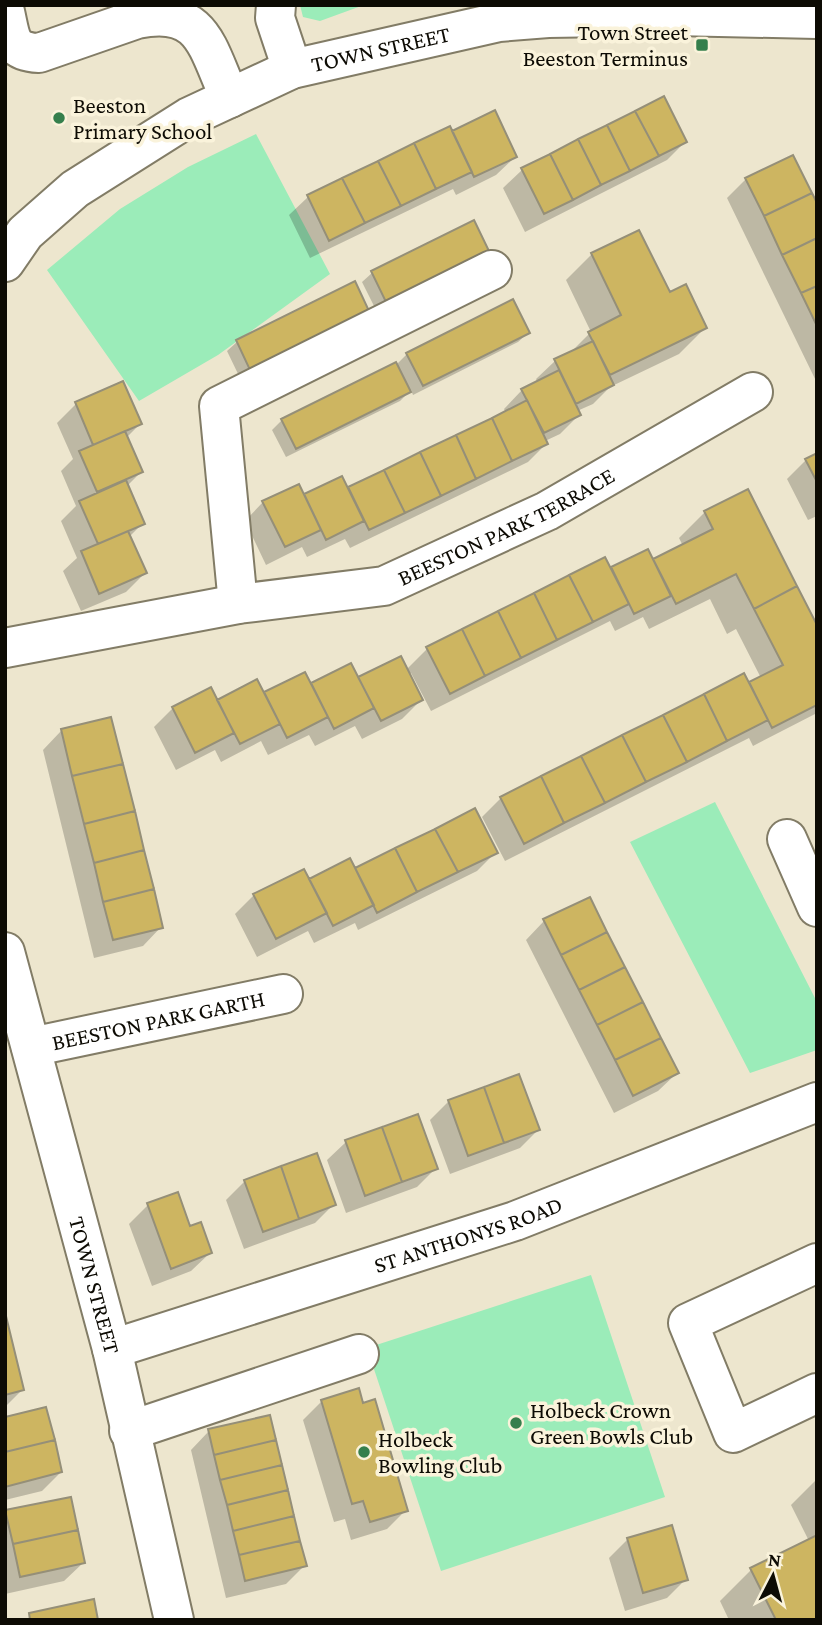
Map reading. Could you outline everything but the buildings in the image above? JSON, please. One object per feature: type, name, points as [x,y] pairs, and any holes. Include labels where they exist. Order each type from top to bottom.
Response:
[{"type":"street","points":[[276,5],[275,18],[292,69]]},
{"type":"street","points":[[5,12],[12,40],[21,51],[30,52],[39,52],[137,19],[166,16],[181,19],[193,25],[203,36],[230,97]]},
{"type":"street","name":"TOWN STREET","points":[[12,242],[75,189],[189,117],[292,69],[438,19],[499,22],[739,12],[817,19]]},
{"type":"street","points":[[238,604],[219,407],[492,270]]},
{"type":"street","name":"BEESTON PARK TERRACE","points":[[5,648],[238,604],[384,586],[547,511],[753,392]]},
{"type":"street","points":[[787,839],[817,907]]},
{"type":"street","name":"TOWN STREET","points":[[5,952],[112,1349],[130,1431],[143,1475],[174,1620]]},
{"type":"street","name":"BEESTON PARK GARTH","points":[[31,1046],[283,994]]},
{"type":"street","name":"ST ANTHONYS ROAD","points":[[112,1349],[515,1221],[817,1102]]},
{"type":"street","points":[[817,1263],[688,1323],[733,1433],[817,1393]]},
{"type":"street","points":[[130,1431],[359,1354]]},
{"type":"green space","points":[[300,5],[364,5],[320,21],[303,17]]},
{"type":"green space","points":[[256,134],[330,274],[218,355],[139,401],[47,270],[120,209],[188,167]]},
{"type":"green space","points":[[715,802],[817,1002],[817,1050],[750,1073],[630,842]]},
{"type":"green space","name":"Holbeck Crown Green Bowls Club","points":[[591,1275],[665,1497],[441,1571],[367,1348]]},
{"type":"place","name":"Town Street Beeston Terminus","points":[[702,45]]},
{"type":"place","name":"Beeston Primary School","points":[[59,118]]},
{"type":"place","name":"Holbeck Crown Green Bowls Club","points":[[516,1423]]},
{"type":"place","name":"Holbeck Bowling Club","points":[[364,1452]]}]
